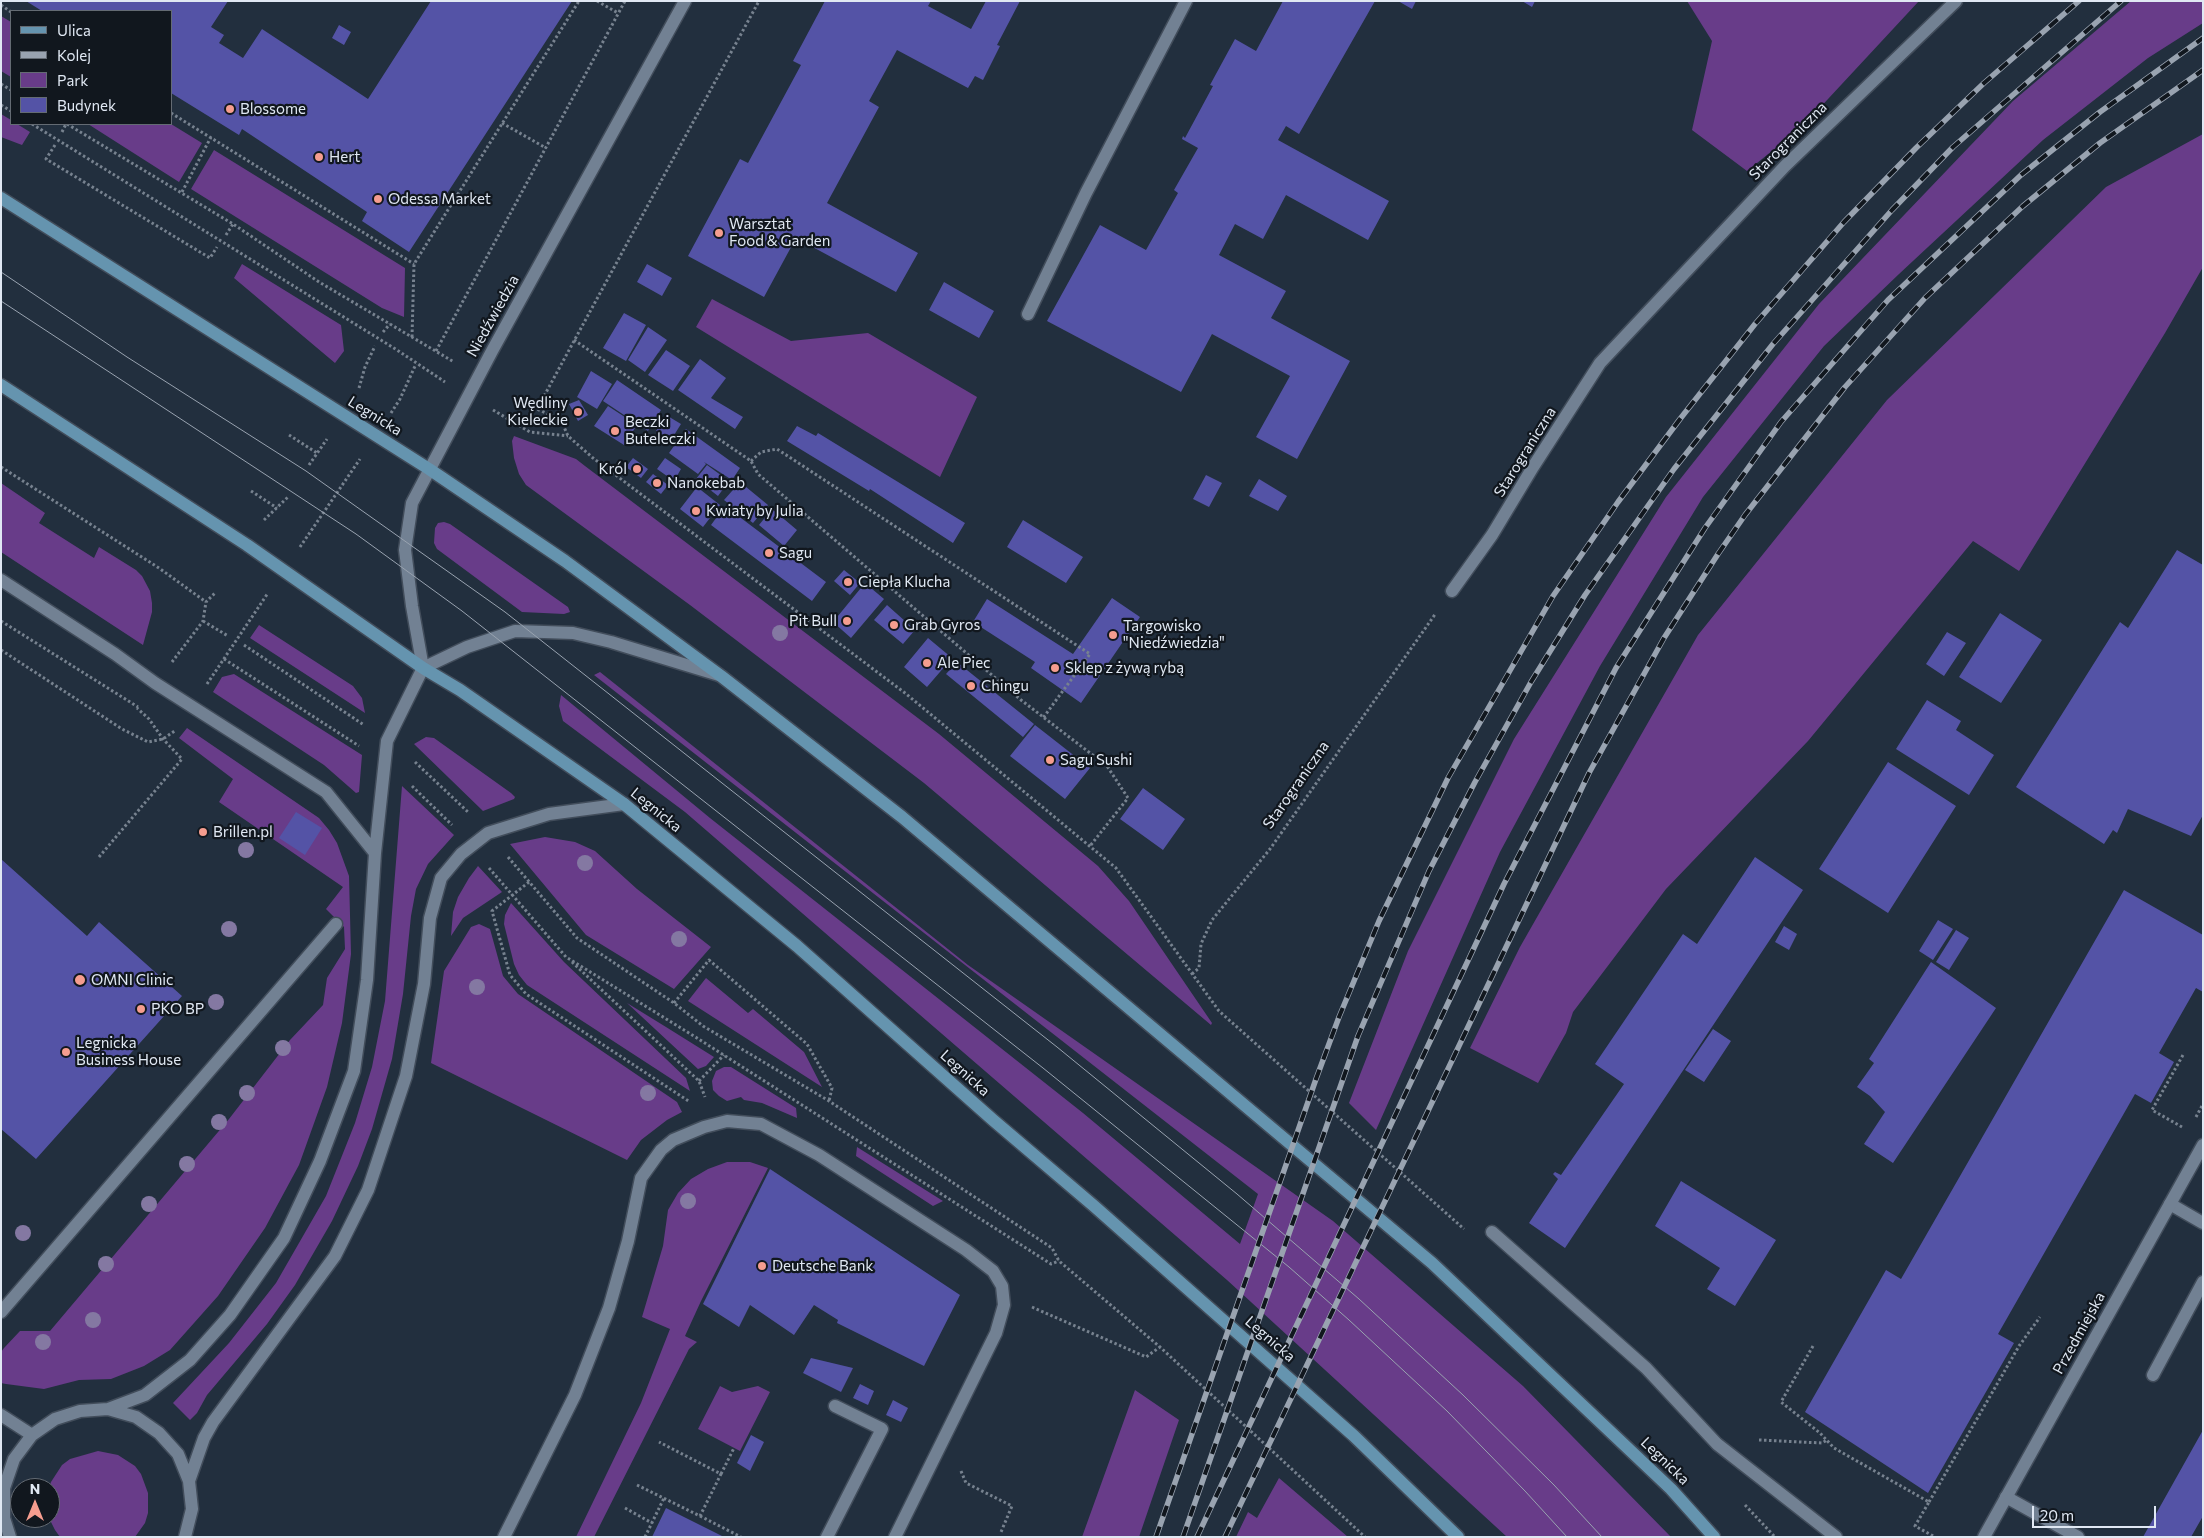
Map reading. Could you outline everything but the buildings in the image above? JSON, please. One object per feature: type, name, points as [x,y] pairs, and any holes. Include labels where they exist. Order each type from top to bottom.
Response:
[{"type":"main road","name":"Legnicka","points":[[1,198],[429,469],[562,559],[721,676],[902,817],[1432,1263],[1672,1489],[1714,1537]]},
{"type":"main road","name":"Legnicka","points":[[1,385],[247,545],[423,668],[460,690],[624,804],[797,946],[993,1120],[1094,1206],[1354,1436],[1458,1537]]},
{"type":"street","name":"Niedźwiedzia","points":[[423,668],[412,606],[405,550],[412,502],[685,1]]},
{"type":"street","points":[[1028,314],[1086,193],[1186,1]]},
{"type":"street","name":"Starograniczna","points":[[1452,591],[1492,535],[1600,363],[1784,166],[1956,1]]},
{"type":"street","points":[[1,580],[115,654],[155,684],[326,792],[375,853]]},
{"type":"street","name":"Legnicka","points":[[423,668],[467,647],[515,631],[525,631],[573,633],[611,642],[721,676]]},
{"type":"street","points":[[10,1537],[3,1521],[4,1488],[14,1459],[32,1435],[55,1419],[80,1411],[108,1409],[145,1395],[190,1360],[230,1315],[284,1238],[320,1161],[354,1071],[367,980],[375,853],[387,741],[423,668]]},
{"type":"street","points":[[189,1481],[204,1438],[213,1422],[335,1256],[368,1190],[406,1076],[424,984],[430,918],[441,878],[461,854],[488,833],[546,815],[624,804]]},
{"type":"street","points":[[1,1312],[336,924]]},
{"type":"street","points":[[504,1537],[574,1395],[607,1315],[628,1241],[641,1178],[660,1150],[673,1140],[710,1125],[738,1121],[761,1124],[819,1155],[966,1250],[993,1271],[1002,1286],[1004,1305],[996,1333],[895,1536]]},
{"type":"street","name":"Przedmiejska","points":[[1984,1537],[2203,1146]]},
{"type":"street","points":[[2170,1204],[2203,1223]]},
{"type":"street","points":[[1492,1232],[1646,1368],[1717,1444],[1836,1537]]},
{"type":"street","points":[[2153,1375],[2203,1282]]},
{"type":"street","points":[[827,1537],[882,1429],[835,1406]]},
{"type":"street","points":[[108,1409],[136,1417],[160,1433],[178,1454],[189,1481],[192,1509],[185,1537]]},
{"type":"street","points":[[1,1416],[32,1435]]},
{"type":"street","points":[[2006,1497],[2078,1537]]},
{"type":"path","points":[[412,338],[414,264],[579,1]]},
{"type":"path","points":[[598,1],[618,13]]},
{"type":"path","points":[[436,351],[625,1]]},
{"type":"path","points":[[537,409],[759,1]]},
{"type":"path","points":[[172,113],[414,264]]},
{"type":"path","points":[[502,123],[546,148]]},
{"type":"path","points":[[34,125],[397,350],[443,381]]},
{"type":"path","points":[[62,132],[66,125]]},
{"type":"path","points":[[69,125],[233,224],[319,282],[454,362]]},
{"type":"path","points":[[182,192],[211,137]]},
{"type":"path","points":[[55,146],[46,159],[210,258],[217,247]]},
{"type":"path","points":[[226,235],[233,224]]},
{"type":"path","points":[[383,332],[390,324]]},
{"type":"path","points":[[574,340],[751,461],[758,474],[1044,718],[1107,766],[1128,798],[1090,846]]},
{"type":"path","points":[[359,388],[365,367],[375,346]]},
{"type":"path","points":[[400,399],[416,364]]},
{"type":"path","points":[[524,403],[562,420],[568,436],[593,458],[905,693],[1116,868],[1219,1012],[1469,1234]]},
{"type":"path","points":[[513,422],[530,432],[568,436]]},
{"type":"path","points":[[289,435],[317,454]]},
{"type":"path","points":[[309,465],[327,439]]},
{"type":"path","points":[[751,461],[760,452],[778,449],[1090,654],[1044,718]]},
{"type":"path","points":[[302,545],[360,460]]},
{"type":"path","points":[[1,467],[159,568],[206,602]]},
{"type":"path","points":[[251,491],[277,508]]},
{"type":"path","points":[[264,520],[288,497]]},
{"type":"path","name":"Starograniczna","points":[[1192,974],[1199,968],[1201,944],[1212,920],[1270,849],[1452,591]]},
{"type":"path","points":[[168,667],[203,621],[206,602],[216,592]]},
{"type":"path","points":[[203,690],[252,616]]},
{"type":"path","points":[[1,621],[137,708],[150,719],[163,739],[182,759],[99,858]]},
{"type":"path","points":[[203,621],[228,636]]},
{"type":"path","points":[[244,646],[368,728]]},
{"type":"path","points":[[1,650],[122,729],[148,742],[163,739],[180,725]]},
{"type":"path","points":[[224,659],[365,750]]},
{"type":"path","points":[[137,708],[141,702]]},
{"type":"path","points":[[414,761],[469,813]]},
{"type":"path","points":[[409,783],[458,831]]},
{"type":"path","points":[[506,855],[577,938],[674,1003],[703,1026],[829,1101],[1052,1248],[1059,1261],[1160,1347],[1365,1537]]},
{"type":"path","points":[[488,868],[566,957],[699,1080],[710,1125]]},
{"type":"path","points":[[529,882],[492,911],[510,975],[526,994],[686,1098],[710,1125]]},
{"type":"path","points":[[566,957],[724,1055],[1051,1264],[1059,1261]]},
{"type":"path","points":[[674,1003],[709,960],[807,1044],[832,1088],[829,1101]]},
{"type":"path","points":[[699,1080],[724,1055]]},
{"type":"path","points":[[2183,1055],[2152,1110],[2188,1130]]},
{"type":"path","points":[[1004,1295],[1146,1357],[1160,1347]]},
{"type":"path","points":[[1935,1537],[1915,1526],[2019,1346],[2040,1317]]},
{"type":"path","points":[[1813,1346],[1781,1402],[1834,1448],[1929,1502]]},
{"type":"path","points":[[1732,1456],[1746,1440],[1822,1443],[1827,1440]]},
{"type":"path","points":[[659,1442],[721,1474]]},
{"type":"path","points":[[700,1516],[734,1448]]},
{"type":"path","points":[[964,1462],[960,1471],[966,1483],[1012,1506],[1001,1532]]},
{"type":"path","points":[[637,1484],[741,1537]]},
{"type":"path","points":[[645,1537],[664,1498]]},
{"type":"path","points":[[1742,1501],[1776,1537]]},
{"type":"path","points":[[625,1508],[652,1522]]},
{"type":"green space","points":[[1687,1],[1919,1],[1802,127],[1747,171],[1692,130],[1712,41]]},
{"type":"green space","points":[[2131,1],[2203,1],[2203,23],[2148,58],[2043,140],[1899,274],[1824,346],[1703,497],[1600,666],[1500,852],[1376,1130],[1349,1103],[1408,951],[1514,739],[1666,497],[1819,304],[2013,101]]},
{"type":"green space","points":[[1,16],[10,21],[10,76],[1,71]]},
{"type":"green space","points":[[1,114],[10,119],[10,125],[19,125],[30,132],[22,145],[1,137]]},
{"type":"green space","points":[[90,125],[172,125],[202,143],[179,182]]},
{"type":"green space","points":[[2203,134],[2203,267],[2165,333],[2019,571],[1973,541],[1808,741],[1666,889],[1573,1012],[1566,1033],[1538,1083],[1470,1048],[1520,947],[1698,635],[1887,400],[2106,187]]},
{"type":"green space","points":[[214,150],[405,268],[404,317],[382,308],[191,189]]},
{"type":"green space","points":[[242,264],[341,325],[344,351],[335,363],[234,278]]},
{"type":"green space","points":[[712,299],[791,341],[868,333],[977,397],[940,477],[696,327]]},
{"type":"green space","points":[[514,436],[576,459],[939,734],[1098,866],[1129,901],[1212,1023],[1211,1025],[924,783],[690,605],[526,485],[519,474],[514,458],[512,441]]},
{"type":"green space","points":[[1,483],[45,513],[39,523],[94,558],[99,547],[136,570],[142,576],[150,591],[152,603],[152,612],[143,645],[1,552]]},
{"type":"green space","points":[[438,523],[450,524],[568,607],[570,612],[564,614],[522,612],[437,549],[434,543],[435,528]]},
{"type":"green space","points":[[259,625],[353,686],[362,698],[365,713],[250,638]]},
{"type":"green space","points":[[600,672],[968,965],[1333,1221],[1523,1386],[1671,1537],[1507,1537],[1227,1280],[685,812],[563,721],[559,706],[561,695],[710,818],[1083,1113],[1240,1244],[1258,1194],[594,675]]},
{"type":"green space","points":[[234,674],[362,755],[359,792],[356,793],[324,765],[213,692],[222,677]]},
{"type":"green space","points":[[187,728],[319,818],[337,843],[349,876],[351,954],[342,1023],[327,1087],[299,1165],[265,1228],[218,1296],[170,1350],[144,1366],[111,1379],[79,1380],[44,1389],[1,1383],[1,1352],[4,1348],[20,1331],[50,1331],[229,1119],[290,1040],[323,1005],[327,978],[345,949],[344,927],[326,909],[343,887],[219,802],[233,779],[179,738]]},
{"type":"green space","points":[[426,737],[434,738],[511,793],[515,797],[514,799],[483,811],[414,744]]},
{"type":"green space","points":[[402,786],[454,835],[428,864],[416,889],[411,916],[403,994],[392,1059],[372,1129],[358,1166],[332,1221],[295,1285],[267,1324],[207,1395],[197,1413],[190,1420],[173,1403],[229,1343],[276,1283],[326,1196],[355,1123],[372,1067],[385,1001]]},
{"type":"green space","points":[[545,837],[575,842],[595,851],[637,889],[711,947],[674,989],[586,935],[510,844]]},
{"type":"green space","points":[[478,866],[502,892],[463,918],[451,936],[453,912],[458,897]]},
{"type":"green space","points":[[511,903],[564,962],[686,1078],[690,1091],[527,985],[519,975],[514,964],[504,924],[505,915]]},
{"type":"green space","points":[[479,924],[490,929],[503,976],[518,994],[677,1102],[682,1112],[667,1120],[641,1140],[627,1160],[431,1063],[444,971],[471,927]]},
{"type":"green space","points":[[706,978],[748,1013],[753,1009],[804,1052],[822,1087],[688,1001]]},
{"type":"green space","points":[[627,1003],[714,1057],[706,1066],[698,1069]]},
{"type":"green space","points":[[724,1067],[731,1067],[796,1108],[797,1118],[762,1103],[744,1100],[741,1097],[727,1101],[719,1096],[713,1090],[712,1081],[716,1071]]},
{"type":"green space","points":[[857,1147],[943,1201],[933,1206],[856,1156]]},
{"type":"green space","points":[[727,1162],[750,1162],[768,1168],[685,1336],[697,1342],[689,1349],[594,1537],[576,1537],[641,1403],[670,1329],[642,1317],[663,1246],[668,1210],[678,1193],[691,1179],[708,1169]]},
{"type":"green space","points":[[720,1386],[732,1392],[758,1386],[770,1392],[740,1451],[698,1429]]},
{"type":"green space","points":[[1135,1390],[1179,1420],[1139,1537],[1082,1537]]},
{"type":"green space","points":[[98,1451],[118,1455],[135,1466],[141,1474],[148,1493],[148,1513],[145,1523],[135,1537],[60,1537],[54,1528],[60,1528],[60,1478],[54,1478],[62,1465],[70,1459]]},
{"type":"green space","points":[[1279,1478],[1348,1537],[1236,1537],[1248,1512],[1257,1518]]},
{"type":"tram line","points":[[1,272],[127,357],[306,471],[505,612],[1057,1047],[1237,1194],[1359,1299],[1463,1395],[1554,1485],[1602,1537]]},
{"type":"tram line","points":[[1,301],[356,534],[462,611],[1043,1068],[1289,1267],[1349,1320],[1447,1411],[1567,1537]]},
{"type":"railway","points":[[1156,1537],[1316,1079],[1339,1017],[1379,921],[1448,778],[1553,596],[1618,502],[1680,419],[1755,324],[1844,222],[1916,148],[1984,83],[2079,1]]},
{"type":"railway","points":[[1183,1537],[1358,1036],[1429,871],[1475,782],[1531,682],[1585,595],[1674,469],[1773,344],[1892,210],[1953,147],[2121,1]]},
{"type":"railway","points":[[1197,1537],[1504,884],[1616,668],[1705,528],[1781,422],[1888,300],[2021,175],[2100,112],[2203,38]]},
{"type":"railway","points":[[1225,1537],[1589,773],[1664,638],[1718,554],[1745,515],[1845,387],[1925,298],[2023,206],[2100,143],[2203,70]]},
{"type":"place","name":"Blossome","points":[[230,109]]},
{"type":"place","name":"Hert","points":[[319,157]]},
{"type":"place","name":"Odessa Market","points":[[378,199]]},
{"type":"place","name":"Warsztat Food & Garden","points":[[719,233]]},
{"type":"place","name":"Wędliny Kieleckie","points":[[578,412]]},
{"type":"place","name":"Beczki Buteleczki","points":[[615,431]]},
{"type":"place","name":"Król","points":[[637,469]]},
{"type":"place","name":"Nanokebab","points":[[657,483]]},
{"type":"place","name":"Kwiaty by Julia","points":[[696,511]]},
{"type":"place","name":"Sagu","points":[[769,553]]},
{"type":"place","name":"Ciepła Klucha","points":[[848,582]]},
{"type":"place","name":"Pit Bull","points":[[847,621]]},
{"type":"place","name":"Grab Gyros","points":[[894,625]]},
{"type":"place","name":"Targowisko \"Niedźwiedzia\"","points":[[1113,635]]},
{"type":"place","name":"Ale Piec","points":[[927,663]]},
{"type":"place","name":"Sklep z żywą rybą","points":[[1055,668]]},
{"type":"place","name":"Chingu","points":[[971,686]]},
{"type":"place","name":"Sagu Sushi","points":[[1050,760]]},
{"type":"place","name":"Brillen.pl","points":[[203,832]]},
{"type":"place","name":"OMNI Clinic","points":[[80,980]]},
{"type":"place","name":"PKO BP","points":[[141,1009]]},
{"type":"place","name":"Legnicka Business House","points":[[66,1052]]},
{"type":"place","name":"Deutsche Bank","points":[[762,1266]]}]
